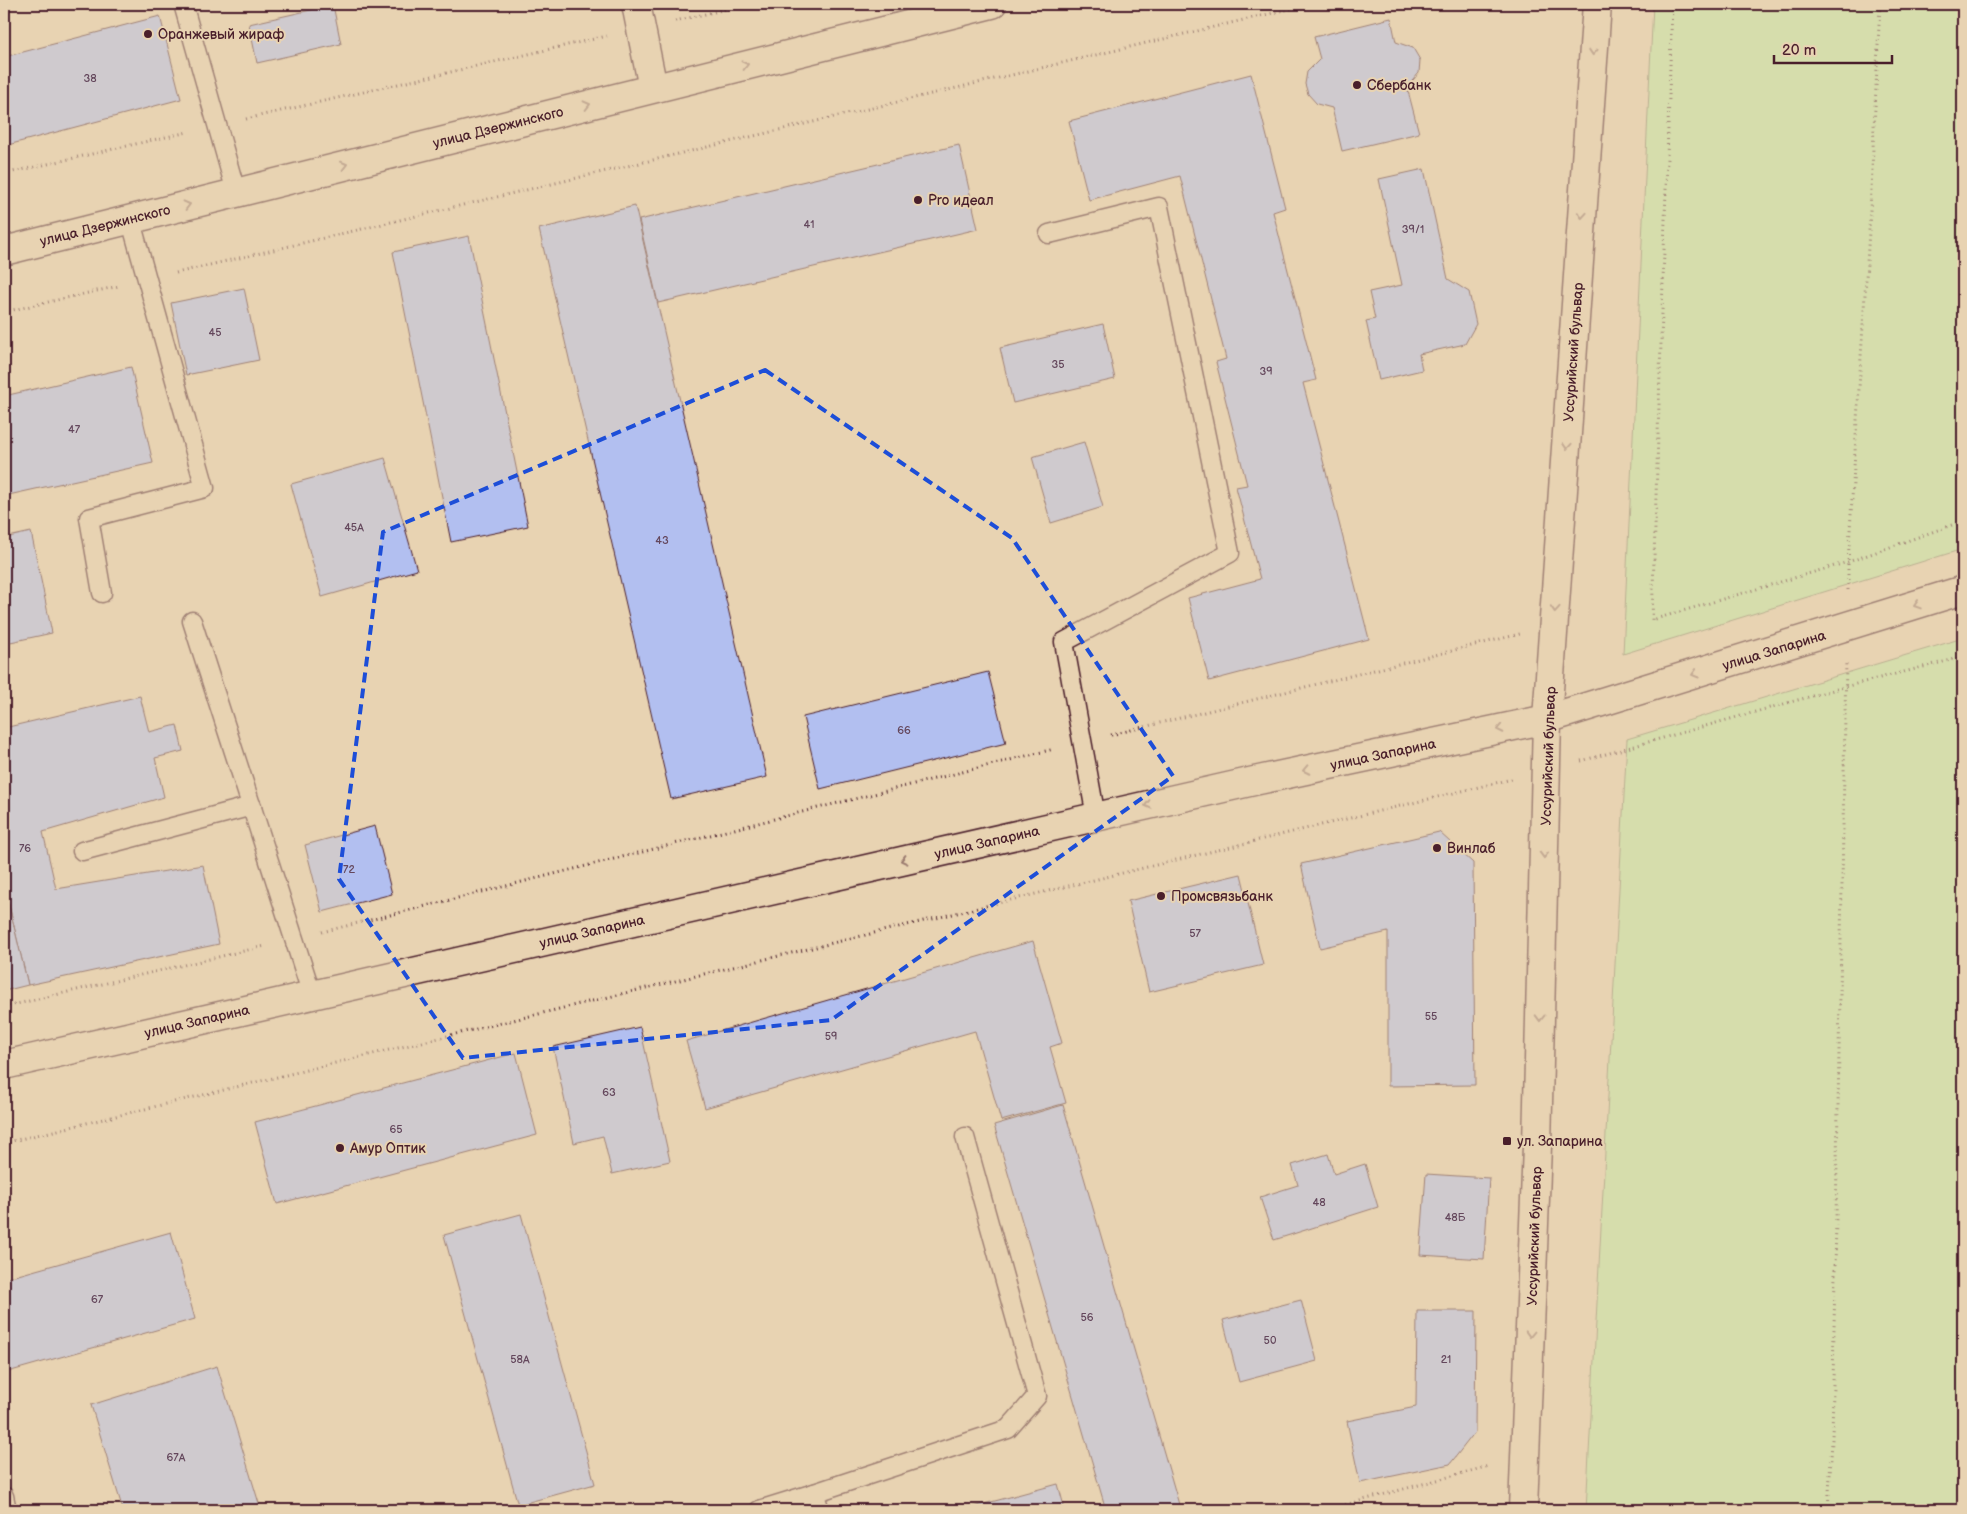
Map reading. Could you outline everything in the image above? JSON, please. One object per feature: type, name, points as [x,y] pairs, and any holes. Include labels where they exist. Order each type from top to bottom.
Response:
[{"type":"street","points":[[636,4],[653,88]]},
{"type":"street","name":"улица Дзержинского","points":[[4,251],[992,4]]},
{"type":"street","name":"Уссурийский бульвар","points":[[1522,1510],[1537,1146],[1547,719],[1597,4]]},
{"type":"street","name":"улица Запарина","points":[[4,1065],[1254,781],[1547,719],[1963,590]]},
{"type":"lane","points":[[183,4],[236,192]]},
{"type":"lane","points":[[1049,234],[1159,207],[1230,553],[1064,642],[1096,817]]},
{"type":"lane","points":[[102,593],[89,518],[205,488],[130,218]]},
{"type":"lane","points":[[192,621],[312,995]]},
{"type":"lane","points":[[82,852],[252,806]]},
{"type":"lane","points":[[759,1510],[1008,1429],[1037,1396],[965,1137]]},
{"type":"lane","points":[[814,1493],[820,1510]]},
{"type":"lane","points":[[4,1496],[8,1510]]},
{"type":"path","points":[[671,22],[748,4]]},
{"type":"path","points":[[4,312],[148,280],[1311,4]]},
{"type":"path","points":[[1672,4],[1652,620],[1848,562],[1963,521]]},
{"type":"path","points":[[1828,1510],[1832,1432],[1844,687],[1848,627],[1848,562],[1869,231],[1880,4]]},
{"type":"path","points":[[4,174],[613,35]]},
{"type":"path","points":[[4,1007],[294,939],[1554,626]]},
{"type":"path","points":[[4,1143],[1546,771],[1844,687],[1963,657]]},
{"type":"path","points":[[1326,1510],[1525,1457]]},
{"type":"highlighted area","points":[[765,370],[1012,538],[1173,776],[831,1020],[463,1058],[339,879],[383,532]]},
{"type":"green space","points":[[1653,4],[1963,4],[1963,549],[1623,654]]},
{"type":"green space","points":[[1963,638],[1963,1510],[1586,1510],[1627,739]]},
{"type":"building","points":[[333,5],[341,44],[257,63],[249,24]]},
{"type":"building","points":[[160,16],[181,99],[4,146],[4,57]]},
{"type":"building","name":"Сбербанк","points":[[1391,18],[1396,42],[1413,48],[1420,60],[1419,73],[1407,87],[1419,133],[1342,151],[1332,108],[1317,104],[1308,94],[1305,84],[1307,72],[1320,59],[1314,37]]},
{"type":"building","points":[[1251,74],[1285,208],[1273,212],[1316,380],[1303,383],[1369,639],[1209,681],[1188,598],[1260,579],[1236,487],[1247,485],[1216,362],[1226,359],[1180,176],[1089,200],[1069,121]]},
{"type":"building","points":[[959,145],[978,229],[658,303],[639,220]]},
{"type":"building","points":[[1424,169],[1448,279],[1469,292],[1476,324],[1465,344],[1419,354],[1422,370],[1379,380],[1366,321],[1375,319],[1369,292],[1402,285],[1379,179]]},
{"type":"building","points":[[635,206],[767,777],[671,799],[539,229]]},
{"type":"building","points":[[469,236],[528,526],[451,542],[393,252]]},
{"type":"building","points":[[244,288],[259,360],[186,375],[171,303]]},
{"type":"building","points":[[1103,324],[1115,379],[1013,403],[1000,348]]},
{"type":"building","points":[[131,367],[153,463],[4,496],[4,396]]},
{"type":"building","points":[[1084,442],[1103,507],[1051,523],[1032,457]]},
{"type":"building","points":[[385,458],[417,570],[322,597],[291,484]]},
{"type":"building","points":[[31,532],[52,633],[6,643],[4,632],[4,538]]},
{"type":"building","points":[[988,672],[1006,743],[820,789],[803,717]]},
{"type":"building","points":[[140,696],[149,732],[177,725],[183,751],[155,758],[164,797],[43,832],[56,889],[203,865],[219,944],[28,985],[7,897],[4,898],[4,728]]},
{"type":"building","points":[[375,826],[392,894],[322,912],[305,845]]},
{"type":"building","points":[[1439,832],[1473,863],[1475,1085],[1388,1086],[1388,932],[1320,948],[1301,864]]},
{"type":"building","points":[[1241,874],[1263,965],[1149,992],[1128,901]]},
{"type":"building","points":[[7,897],[28,985],[4,991],[4,898]]},
{"type":"building","points":[[1033,941],[1062,1043],[1050,1047],[1066,1103],[1001,1121],[975,1031],[705,1108],[686,1041]]},
{"type":"building","points":[[640,1027],[670,1161],[612,1174],[603,1136],[574,1143],[553,1047]]},
{"type":"building","points":[[516,1053],[537,1135],[277,1204],[255,1122]]},
{"type":"building","points":[[1063,1105],[1180,1508],[1172,1510],[1106,1510],[994,1125]]},
{"type":"building","points":[[1328,1154],[1334,1174],[1365,1164],[1378,1207],[1274,1240],[1260,1197],[1298,1185],[1292,1165]]},
{"type":"building","points":[[1426,1174],[1489,1178],[1484,1259],[1420,1255]]},
{"type":"building","points":[[521,1214],[595,1484],[518,1505],[444,1235]]},
{"type":"building","points":[[171,1232],[195,1319],[4,1373],[4,1279]]},
{"type":"building","points":[[1301,1300],[1317,1361],[1239,1382],[1223,1320]]},
{"type":"building","points":[[1417,1311],[1476,1311],[1475,1432],[1450,1464],[1360,1483],[1347,1421],[1416,1407]]},
{"type":"building","points":[[217,1366],[261,1510],[123,1510],[91,1405]]},
{"type":"building","points":[[1058,1484],[1065,1510],[970,1510],[969,1508]]},
{"type":"place","name":"Оранжевый жираф","points":[[148,34]]},
{"type":"place","name":"Сбербанк","points":[[1357,85]]},
{"type":"place","name":"Pro идеал","points":[[918,200]]},
{"type":"place","name":"Винлаб","points":[[1437,848]]},
{"type":"place","name":"Промсвязьбанк","points":[[1161,896]]},
{"type":"place","name":"ул. Запарина","points":[[1507,1141]]},
{"type":"place","name":"Амур Оптик","points":[[340,1148]]}]
